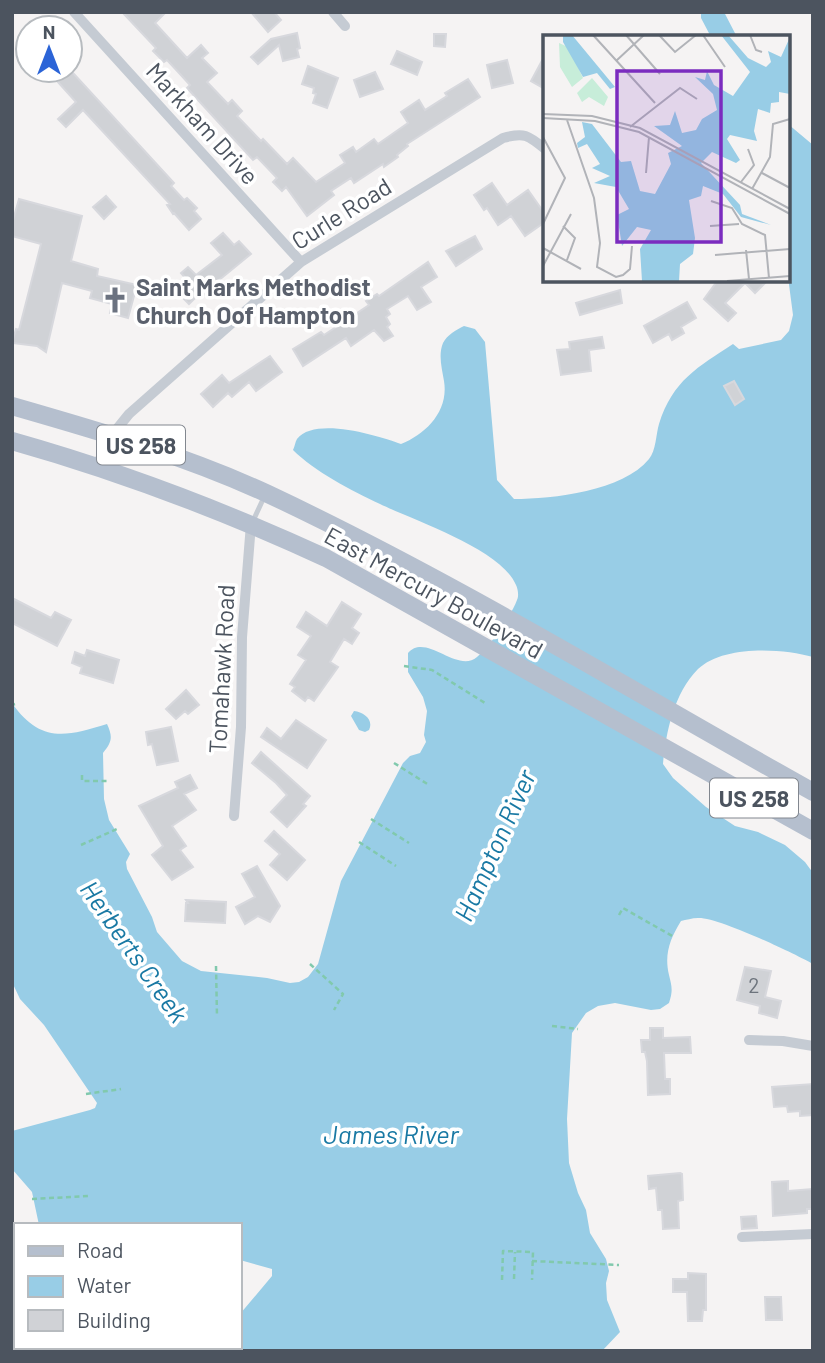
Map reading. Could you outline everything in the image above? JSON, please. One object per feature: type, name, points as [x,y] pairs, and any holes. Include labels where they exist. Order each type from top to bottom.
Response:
[{"type":"main road","name":"East Mercury Boulevard","points":[[12,406],[112,435],[182,459],[266,493],[488,608],[813,792]]},
{"type":"main road","name":"East Mercury Boulevard","points":[[12,441],[97,465],[251,524],[326,558],[813,831]]},
{"type":"street","name":"Markham Drive","points":[[74,12],[301,262]]},
{"type":"street","points":[[333,12],[345,26]]},
{"type":"street","name":"Curle Road","points":[[97,465],[112,435],[129,414],[301,262],[503,138],[519,133],[532,138],[543,147]]},
{"type":"street","name":"Tomahawk Road","points":[[234,816],[241,727],[242,637],[251,524]]},
{"type":"street","points":[[749,1040],[783,1041],[813,1046]]},
{"type":"street","points":[[742,1237],[813,1234]]},
{"type":"lane","points":[[251,524],[266,493]]},
{"type":"path","points":[[404,666],[432,670],[485,703]]},
{"type":"path","points":[[394,763],[429,785]]},
{"type":"path","points":[[82,775],[82,781],[107,781]]},
{"type":"path","points":[[371,819],[409,843]]},
{"type":"path","points":[[81,845],[117,829]]},
{"type":"path","points":[[359,842],[396,866]]},
{"type":"path","points":[[619,915],[623,908],[674,937]]},
{"type":"path","points":[[310,964],[343,993],[334,1010]]},
{"type":"path","points":[[216,967],[217,1017]]},
{"type":"path","points":[[552,1026],[578,1029]]},
{"type":"path","points":[[86,1094],[121,1089]]},
{"type":"path","points":[[32,1199],[90,1196]]},
{"type":"path","points":[[502,1279],[503,1251],[533,1252],[532,1279]]},
{"type":"path","points":[[514,1279],[515,1252]]},
{"type":"path","points":[[533,1261],[619,1265]]},
{"type":"water","points":[[701,12],[724,12],[736,35],[710,35],[701,18]]},
{"type":"water","name":"James River","points":[[790,126],[813,145],[813,657],[785,652],[753,651],[737,652],[709,661],[690,679],[677,701],[666,739],[663,764],[673,778],[706,807],[735,826],[758,832],[785,845],[805,862],[813,873],[813,964],[722,923],[698,918],[681,921],[671,940],[668,953],[672,989],[669,1003],[660,1009],[651,1010],[615,1003],[598,1006],[586,1013],[572,1033],[567,1119],[569,1163],[586,1210],[590,1233],[606,1259],[609,1271],[606,1283],[607,1300],[620,1332],[602,1351],[216,1351],[242,1349],[242,1312],[272,1276],[272,1269],[242,1261],[242,1223],[39,1223],[32,1192],[12,1169],[12,1131],[90,1110],[95,1108],[97,1103],[44,1025],[20,999],[12,982],[12,703],[22,716],[43,731],[66,734],[107,724],[111,739],[103,753],[104,799],[109,820],[130,854],[126,862],[127,869],[157,932],[182,961],[201,971],[299,982],[308,977],[318,964],[341,881],[403,763],[410,756],[420,753],[426,742],[424,735],[427,711],[423,697],[408,672],[408,653],[415,648],[424,647],[460,661],[477,657],[505,622],[518,595],[516,585],[507,572],[493,559],[455,537],[380,504],[334,480],[293,450],[296,440],[306,432],[332,428],[401,444],[419,434],[434,420],[443,402],[443,343],[449,335],[464,326],[475,329],[485,342],[497,480],[514,499],[586,491],[622,479],[649,459],[665,409],[679,385],[688,376],[733,344],[739,349],[781,340],[789,331],[793,315],[789,282]]},
{"type":"water","points":[[354,711],[367,717],[369,730],[359,730],[351,716]]},
{"type":"water","points":[[38,1349],[98,1349],[96,1351]]},
{"type":"building","points":[[122,12],[166,12],[155,23],[187,58],[201,45],[208,53],[202,58],[217,73],[207,82],[228,104],[232,100],[242,111],[237,116],[287,164],[293,158],[316,182],[345,163],[340,155],[353,147],[356,152],[374,139],[378,144],[408,123],[401,112],[419,100],[425,110],[468,79],[480,97],[407,144],[398,157],[384,167],[383,164],[354,183],[351,178],[331,191],[334,195],[307,216],[286,187],[282,191],[273,182],[277,178],[257,157],[253,160],[187,88],[190,85],[180,74],[167,60],[164,62],[153,51],[156,48]]},
{"type":"building","points":[[251,12],[274,12],[281,20],[268,32]]},
{"type":"building","points":[[297,33],[299,57],[283,61],[279,45],[258,64],[251,57],[271,39]]},
{"type":"building","points":[[434,34],[446,34],[445,47],[434,46]]},
{"type":"building","points":[[397,51],[422,62],[417,75],[391,64]]},
{"type":"building","points":[[543,59],[543,88],[531,81]]},
{"type":"building","points":[[507,60],[513,83],[492,88],[487,65]]},
{"type":"building","points":[[308,66],[338,78],[327,108],[313,103],[316,94],[313,93],[314,88],[302,84]]},
{"type":"building","points":[[375,72],[383,89],[360,97],[354,80]]},
{"type":"building","points":[[60,84],[83,84],[174,183],[171,186],[184,200],[187,198],[197,208],[194,211],[201,219],[189,230],[173,214],[167,205],[170,204],[83,110],[66,127],[58,119],[76,102]]},
{"type":"building","points":[[492,183],[507,205],[528,190],[543,211],[543,223],[525,236],[511,216],[498,225],[474,195]]},
{"type":"building","points":[[106,196],[116,207],[104,219],[93,207]]},
{"type":"building","name":"Saint Marks Methodist Church Oof Hampton","points":[[19,199],[82,216],[71,261],[98,269],[97,276],[137,285],[128,318],[110,313],[112,304],[90,298],[92,291],[62,283],[46,352],[37,346],[12,343],[16,329],[19,330],[41,244],[12,236],[12,224]]},
{"type":"building","points":[[223,233],[234,245],[239,241],[251,254],[213,285],[215,287],[206,296],[202,291],[189,304],[178,293],[189,282],[181,273],[188,267],[196,275],[222,255],[211,243]]},
{"type":"building","points":[[475,236],[482,249],[456,266],[446,251]]},
{"type":"building","points":[[428,262],[437,277],[421,287],[431,302],[417,310],[408,296],[387,309],[390,314],[386,317],[390,324],[387,327],[393,336],[384,341],[374,330],[351,346],[346,338],[303,366],[293,349],[321,332],[324,335],[369,305],[366,301],[377,294],[379,296]]},
{"type":"building","points":[[717,282],[766,282],[755,293],[745,283],[725,303],[736,313],[728,321],[704,299]]},
{"type":"building","points":[[620,290],[622,303],[580,315],[576,303]]},
{"type":"building","points":[[687,302],[696,318],[681,327],[684,333],[672,340],[669,334],[653,343],[644,326]]},
{"type":"building","points":[[602,337],[604,348],[589,350],[591,371],[561,375],[557,350],[570,349],[569,342]]},
{"type":"building","points":[[270,356],[282,372],[256,391],[249,382],[232,397],[228,393],[213,407],[201,394],[222,375],[229,383]]},
{"type":"building","points":[[734,381],[744,399],[735,405],[724,386]]},
{"type":"building","points":[[12,598],[51,618],[55,612],[71,620],[57,646],[12,623]]},
{"type":"building","points":[[342,602],[361,614],[352,628],[359,633],[352,644],[344,639],[330,662],[338,667],[314,701],[308,697],[305,701],[292,691],[295,687],[290,684],[306,660],[298,655],[311,636],[297,627],[306,612],[327,626]]},
{"type":"building","points":[[87,650],[119,660],[113,683],[80,673],[82,667],[72,663],[75,652],[85,656]]},
{"type":"building","points":[[186,690],[199,705],[188,714],[185,711],[176,719],[166,709]]},
{"type":"building","points":[[296,720],[326,740],[307,768],[261,737],[267,728],[281,739]]},
{"type":"building","points":[[171,727],[178,761],[157,765],[152,744],[148,745],[146,732]]},
{"type":"building","points":[[261,752],[310,796],[303,804],[306,806],[287,827],[271,812],[287,795],[252,763]]},
{"type":"building","points":[[190,775],[197,788],[184,794],[196,810],[172,826],[186,846],[180,850],[193,867],[172,880],[152,855],[163,846],[139,806],[178,788],[175,782]]},
{"type":"building","points":[[274,831],[305,860],[287,880],[270,865],[280,854],[265,841]]},
{"type":"building","points":[[257,866],[280,906],[270,922],[258,916],[245,924],[236,907],[255,897],[242,874]]},
{"type":"building","points":[[186,900],[226,902],[225,923],[185,921],[188,903]]},
{"type":"building","points":[[745,967],[771,971],[765,997],[781,1001],[777,1018],[759,1013],[760,1006],[737,1000]]},
{"type":"building","points":[[650,1028],[663,1028],[663,1038],[690,1037],[691,1053],[664,1053],[665,1079],[670,1079],[670,1094],[648,1095],[647,1061],[645,1052],[642,1052],[641,1040],[650,1040]]},
{"type":"building","points":[[813,1084],[813,1115],[800,1116],[800,1111],[788,1112],[787,1106],[774,1107],[772,1087]]},
{"type":"building","points":[[680,1173],[683,1200],[678,1201],[679,1228],[663,1229],[662,1210],[658,1210],[656,1188],[649,1189],[648,1176]]},
{"type":"building","points":[[788,1181],[788,1191],[812,1189],[813,1209],[807,1209],[807,1213],[773,1216],[772,1182]]},
{"type":"building","points":[[756,1216],[757,1228],[742,1229],[741,1217]]},
{"type":"building","points":[[688,1273],[706,1274],[706,1310],[703,1310],[702,1321],[688,1321],[687,1292],[673,1292],[673,1279],[688,1279]]},
{"type":"building","points":[[765,1297],[781,1297],[782,1320],[766,1320]]},
{"type":"place","name":"Saint Marks Methodist Church Oof Hampton","points":[[115,300]]},
{"type":"water label","name":"Hampton River","points":[[494,845]]},
{"type":"water label","name":"Herberts Creek","points":[[135,951]]}]
